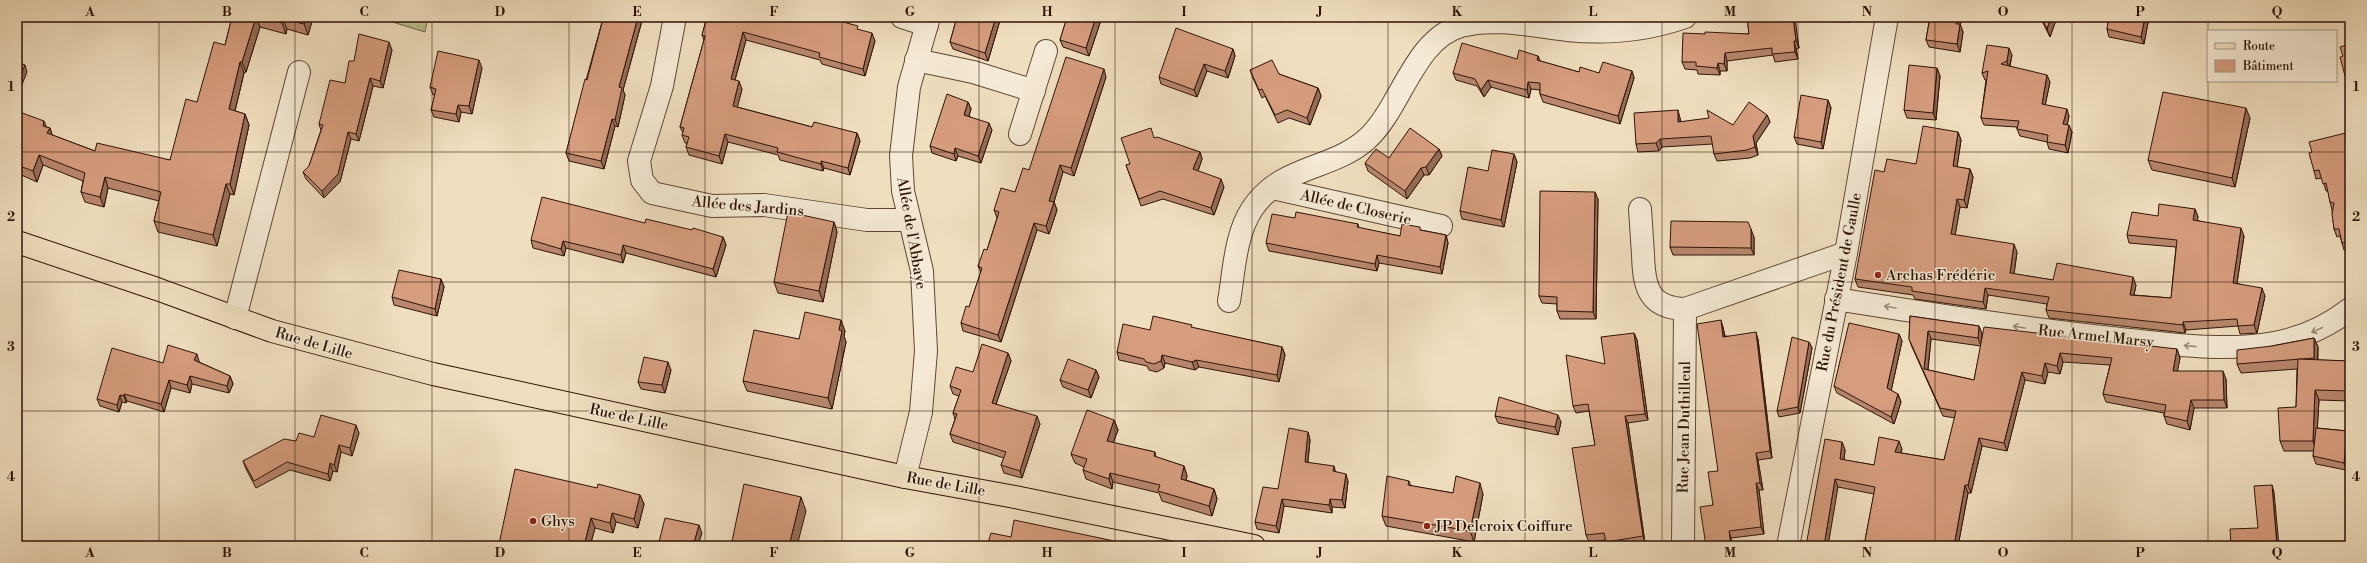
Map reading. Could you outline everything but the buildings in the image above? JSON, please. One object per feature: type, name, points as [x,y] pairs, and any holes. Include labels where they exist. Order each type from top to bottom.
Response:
[{"type":"main road","name":"Rue de Lille","points":[[17,242],[109,272],[235,318],[310,343],[479,385],[905,477],[1038,501],[1254,546]]},
{"type":"street","name":"Allée des Jardins","points":[[675,17],[662,86],[639,161],[640,171],[646,187],[660,195],[712,206],[770,205],[867,220],[909,220]]},
{"type":"street","points":[[902,17],[928,21]]},
{"type":"street","name":"Allée de Closerie","points":[[1229,301],[1239,244],[1246,220],[1260,199],[1272,188],[1292,174],[1337,157],[1366,139],[1388,114],[1425,51],[1435,41],[1459,26],[1490,23],[1590,32],[1653,25],[1685,17]]},
{"type":"street","name":"Rue du Président de Gaulle","points":[[1788,546],[1846,254],[1887,17]]},
{"type":"street","name":"Allée de l'Abbaye","points":[[905,477],[921,412],[926,351],[922,271],[903,191],[901,156],[906,103],[916,60],[928,21]]},
{"type":"street","points":[[1020,134],[1046,51]]},
{"type":"street","points":[[916,60],[978,74],[1034,91]]},
{"type":"street","points":[[235,318],[299,72]]},
{"type":"street","name":"Allée de Closerie","points":[[1272,188],[1441,226]]},
{"type":"street","points":[[1640,208],[1644,279],[1648,290],[1654,299],[1662,305],[1671,308],[1685,309],[1846,254]]},
{"type":"street","name":"Rue Armel Marsy","points":[[1836,299],[2030,329],[2209,347],[2273,343],[2300,336],[2325,326],[2350,309]]},
{"type":"street","name":"Rue Jean Duthilleul","points":[[1682,546],[1685,309]]},
{"type":"green space","points":[[376,17],[428,17],[425,32]]},
{"type":"place","name":"Archas Frédéric","points":[[1878,275]]},
{"type":"place","name":"Ghys","points":[[533,521]]},
{"type":"place","name":"JP Delcroix Coiffure","points":[[1427,526]]}]
